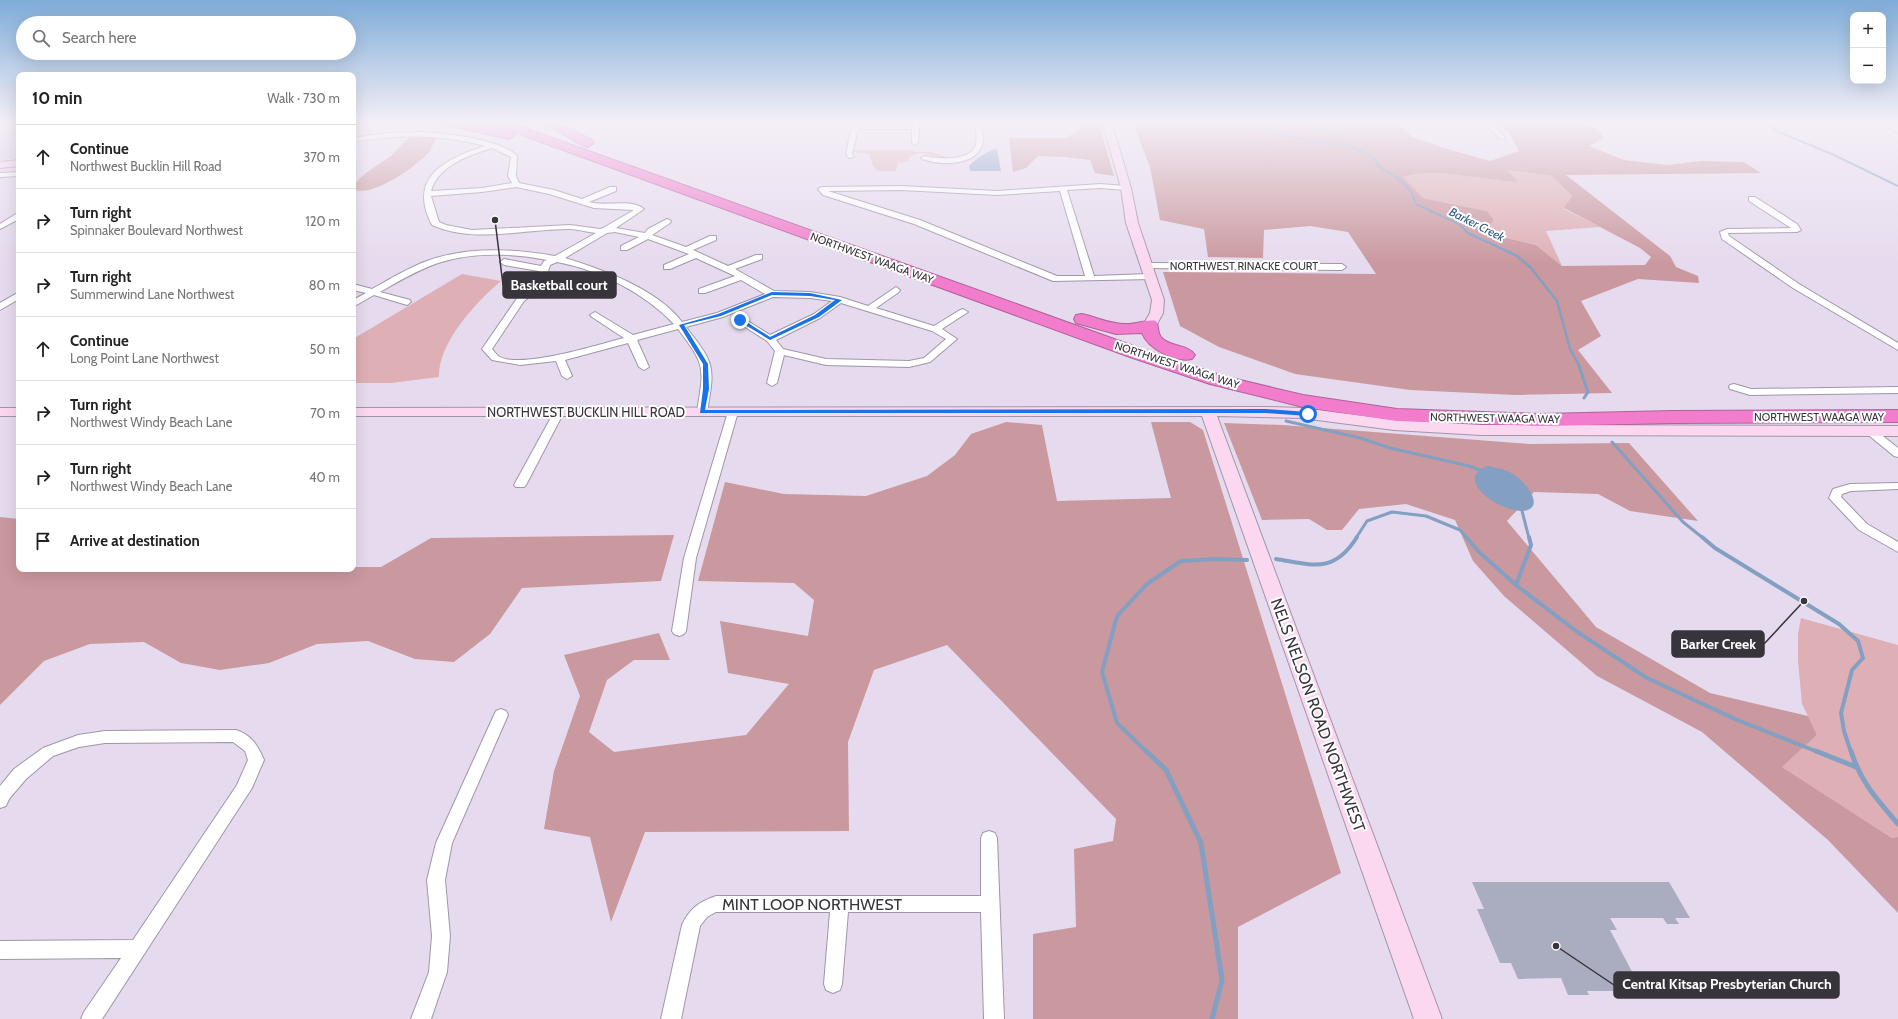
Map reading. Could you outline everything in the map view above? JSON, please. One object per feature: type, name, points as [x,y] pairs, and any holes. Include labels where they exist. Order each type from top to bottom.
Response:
[{"type":"highway","name":"NORTHWEST WAAGA WAY","points":[[621,169],[1143,356],[1217,380],[1303,401],[1397,415],[1489,419],[1898,416]]},
{"type":"highway","name":"NORTHWEST WAAGA WAY","points":[[659,169],[1211,367],[1313,392],[1397,405],[1485,407],[1898,406]]},
{"type":"highway","points":[[1052,311],[1114,329],[1141,329],[1150,325]]},
{"type":"highway","points":[[1150,325],[1149,333],[1151,338],[1158,344],[1211,367]]},
{"type":"main road","points":[[1120,169],[1126,188],[1132,223],[1158,300],[1159,308],[1155,319],[1150,325]]},
{"type":"main road","name":"NORTHWEST BUCKLIN HILL ROAD","points":[[356,412],[1208,411],[1288,412],[1394,425],[1482,430],[1898,431]]},
{"type":"main road","name":"NELS NELSON ROAD NORTHWEST","points":[[1208,411],[1428,1019]]},
{"type":"main road","points":[[0,412],[16,412]]},
{"type":"street","points":[[445,169],[430,184],[427,194],[435,223],[444,227],[472,232],[496,232],[570,227],[600,231],[615,230],[647,236],[686,250],[695,256],[728,269],[772,294]]},
{"type":"street","points":[[513,169],[512,176],[516,185]]},
{"type":"street","points":[[0,175],[16,174]]},
{"type":"street","points":[[427,194],[482,190],[516,185],[594,206],[628,206],[640,209],[568,254],[547,263],[539,286],[520,299],[487,349],[495,358],[520,362],[560,358],[720,315],[772,294],[810,295],[840,300],[935,329],[952,340],[927,360],[909,364],[826,362],[780,351],[770,339],[740,320]]},
{"type":"street","points":[[1126,188],[1100,186],[997,194],[901,188],[822,189],[826,193],[917,222],[1056,279],[1149,277]]},
{"type":"street","points":[[582,202],[613,189]]},
{"type":"street","points":[[1063,189],[1090,278]]},
{"type":"street","points":[[1752,199],[1794,226],[1797,230],[1727,231],[1724,232],[1725,236],[1796,286],[1898,347]]},
{"type":"street","points":[[0,227],[16,218]]},
{"type":"street","points":[[624,248],[647,236],[651,231],[668,221]]},
{"type":"street","points":[[686,250],[713,238]]},
{"type":"street","points":[[356,302],[425,265],[470,254],[503,253],[573,262],[608,276],[637,291],[657,304],[681,325],[706,364],[706,389],[702,412]]},
{"type":"street","points":[[667,266],[695,256]]},
{"type":"street","points":[[728,269],[759,257]]},
{"type":"street","points":[[504,262],[544,268]]},
{"type":"street","name":"NORTHWEST RINACKE COURT","points":[[1147,266],[1342,267]]},
{"type":"street","points":[[702,291],[741,277]]},
{"type":"street","points":[[539,286],[565,294]]},
{"type":"street","points":[[356,289],[374,292],[384,297],[407,302]]},
{"type":"street","points":[[870,308],[896,290]]},
{"type":"street","points":[[0,307],[16,297]]},
{"type":"street","points":[[770,339],[817,316],[840,300]]},
{"type":"street","points":[[935,329],[962,312]]},
{"type":"street","points":[[595,315],[631,338],[644,367]]},
{"type":"street","points":[[772,383],[780,351]]},
{"type":"street","points":[[560,358],[567,376]]},
{"type":"street","points":[[1734,387],[1750,392],[1898,390]]},
{"type":"street","points":[[520,485],[559,412]]},
{"type":"street","points":[[679,631],[690,558],[733,412]]},
{"type":"street","points":[[1870,431],[1898,454]]},
{"type":"street","points":[[1898,486],[1850,488],[1837,492],[1835,498],[1863,527],[1898,548]]},
{"type":"street","points":[[422,1019],[438,972],[441,936],[436,880],[444,843],[501,715]]},
{"type":"street","points":[[0,801],[1,796],[20,774],[48,752],[78,740],[105,737],[236,736],[251,747],[256,760],[244,788],[91,1019]]},
{"type":"street","points":[[989,838],[994,1019]]},
{"type":"street","name":"MINT LOOP NORTHWEST","points":[[671,1019],[691,925],[696,915],[704,908],[716,904],[990,904]]},
{"type":"street","points":[[833,984],[840,904]]},
{"type":"street","points":[[0,950],[138,949]]},
{"type":"shaded area","points":[[373,169],[409,169],[393,180],[382,185],[361,191],[356,190],[356,183],[358,180]]},
{"type":"shaded area","points":[[876,169],[897,169],[896,171],[878,171]]},
{"type":"shaded area","points":[[1013,169],[1024,169],[1013,172]]},
{"type":"shaded area","points":[[1093,169],[1112,169],[1114,176],[1095,173]]},
{"type":"shaded area","points":[[1150,169],[1754,169],[1761,173],[1566,175],[1670,256],[1676,267],[1698,276],[1699,283],[1638,279],[1581,301],[1601,336],[1578,350],[1612,393],[1515,395],[1410,390],[1295,374],[1219,347],[1180,326],[1163,272],[1376,274],[1348,232],[1310,226],[1264,230],[1263,258],[1208,257],[1204,229],[1160,220]],"holes":[[[1507,170],[1552,176],[1572,196],[1564,208],[1640,248],[1651,257],[1645,265],[1562,266],[1536,245],[1494,235],[1488,227],[1494,220],[1487,211],[1423,198],[1403,177],[1416,174],[1444,173],[1518,182]]]},
{"type":"shaded area","points":[[1506,170],[1552,176],[1572,196],[1564,209],[1600,227],[1546,231],[1562,266],[1536,245],[1494,235],[1488,227],[1487,211],[1423,198],[1402,177],[1416,174],[1444,173],[1517,182]]},
{"type":"shaded area","points":[[462,274],[501,281],[481,300],[460,324],[445,351],[440,364],[439,377],[391,383],[356,383],[356,337]]},
{"type":"shaded area","points":[[1006,422],[1042,425],[1057,501],[1171,498],[1151,422],[1190,422],[1203,430],[1341,873],[1238,927],[1238,1019],[1033,1019],[1033,934],[1076,927],[1074,849],[1113,841],[1116,819],[947,645],[874,670],[848,742],[849,831],[645,832],[611,922],[590,837],[544,829],[554,771],[580,696],[564,655],[659,633],[670,660],[634,660],[607,680],[589,732],[614,752],[746,735],[789,684],[728,673],[720,621],[808,636],[814,600],[794,583],[698,581],[725,482],[784,494],[866,496],[927,476],[955,455],[971,434]]},
{"type":"shaded area","points":[[1224,423],[1283,425],[1530,444],[1629,443],[1698,521],[1630,511],[1598,494],[1534,492],[1507,521],[1596,627],[1710,693],[1808,716],[1817,735],[1782,767],[1892,838],[1898,837],[1898,913],[1828,840],[1702,732],[1597,676],[1504,596],[1473,561],[1455,520],[1406,504],[1359,509],[1342,530],[1327,530],[1309,519],[1262,520]]},
{"type":"shaded area","points":[[0,517],[16,519],[16,572],[356,572],[356,567],[381,567],[431,538],[674,535],[661,581],[522,588],[490,634],[454,662],[415,659],[368,641],[317,644],[269,663],[220,670],[181,663],[144,642],[90,644],[44,661],[0,705]]},
{"type":"shaded area","points":[[1801,618],[1898,645],[1898,837],[1892,838],[1782,767],[1817,735],[1802,704],[1798,661],[1798,634]]},
{"type":"water","points":[[970,169],[1001,169],[1001,171],[970,171]]},
{"type":"water","points":[[1486,466],[1506,471],[1522,481],[1531,493],[1533,499],[1533,505],[1530,509],[1517,511],[1492,501],[1485,495],[1479,489],[1475,476]]},
{"type":"building","points":[[1472,882],[1669,882],[1690,918],[1675,918],[1679,924],[1667,924],[1663,918],[1610,918],[1617,930],[1610,930],[1637,981],[1627,981],[1633,991],[1587,991],[1589,995],[1568,995],[1561,978],[1518,979],[1511,963],[1500,963],[1477,909],[1484,909]]},
{"type":"waterway","name":"Barker Creek","points":[[1383,169],[1402,182],[1411,191],[1416,204],[1459,224],[1468,233],[1517,256],[1531,268],[1557,301],[1570,349],[1580,367]]},
{"type":"waterway","points":[[1862,169],[1898,186]]},
{"type":"waterway","name":"Barker Creek","points":[[1579,366],[1588,392],[1584,398]]},
{"type":"waterway","points":[[1286,421],[1360,438],[1390,448],[1469,466],[1486,472]]},
{"type":"waterway","name":"Barker Creek","points":[[1612,442],[1683,522],[1703,538]]},
{"type":"waterway","points":[[1521,507],[1529,538]]},
{"type":"waterway","points":[[1356,538],[1367,521],[1392,512],[1426,516],[1460,530],[1467,538]]},
{"type":"waterway","points":[[1276,559],[1312,564],[1331,562],[1340,557],[1357,537]]},
{"type":"waterway","points":[[1466,537],[1479,552],[1516,585]]},
{"type":"waterway","points":[[1516,585],[1531,545],[1529,537]]},
{"type":"waterway","name":"Barker Creek","points":[[1702,537],[1715,548],[1839,624],[1858,641],[1863,658],[1852,670],[1841,713],[1844,731],[1851,752]]},
{"type":"waterway","points":[[1147,752],[1117,723],[1102,672],[1117,616],[1147,584],[1181,561],[1215,559],[1247,560]]},
{"type":"waterway","points":[[1516,585],[1576,631],[1647,678],[1735,719],[1818,752]]},
{"type":"waterway","points":[[1146,751],[1166,770],[1201,843],[1222,980],[1212,1019]]},
{"type":"waterway","points":[[1816,751],[1856,767]]},
{"type":"waterway","name":"Barker Creek","points":[[1851,751],[1855,762],[1870,790],[1898,824]]},
{"type":"place","name":"Basketball court","points":[[495,220]]},
{"type":"place","name":"Barker Creek","points":[[1804,601]]},
{"type":"place","name":"Central Kitsap Presbyterian Church","points":[[1556,946]]},
{"type":"route","points":[[740,320],[770,339],[817,316],[840,300],[810,295],[772,294],[734,308],[720,315],[681,325],[706,364],[706,389],[702,412],[1266,411],[1308,414]]}]
